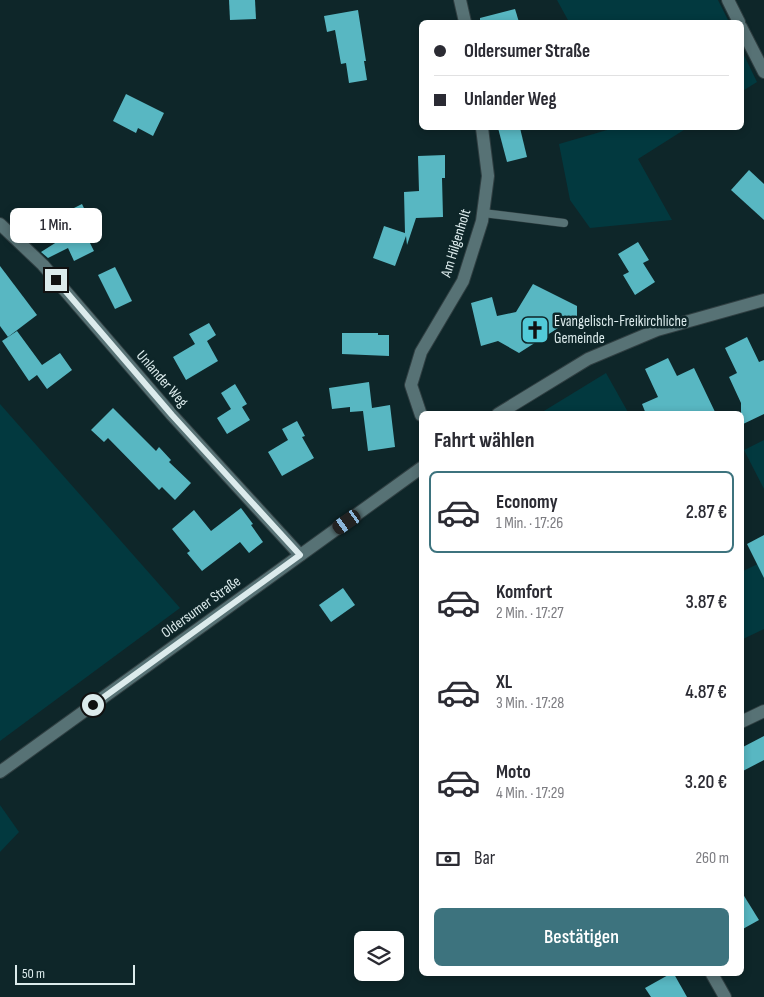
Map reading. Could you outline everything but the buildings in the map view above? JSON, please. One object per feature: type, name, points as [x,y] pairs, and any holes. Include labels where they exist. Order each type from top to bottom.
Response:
[{"type":"street","points":[[460,0],[465,20]]},
{"type":"street","points":[[728,0],[738,20]]},
{"type":"street","points":[[744,33],[764,72]]},
{"type":"street","name":"Am Hilgenholt","points":[[420,411],[411,385],[421,352],[463,281],[483,212],[488,176],[482,130]]},
{"type":"street","name":"Unlander Weg","points":[[0,224],[43,265],[172,415],[300,555]]},
{"type":"street","points":[[503,411],[588,359],[658,330],[764,300]]},
{"type":"street","name":"Oldersumer Straße","points":[[0,772],[419,469]]},
{"type":"street","points":[[744,720],[764,710]]},
{"type":"street","points":[[713,976],[725,997]]},
{"type":"lane","points":[[483,212],[564,224]]},
{"type":"shaded area","points":[[557,0],[718,0],[728,20],[568,20]]},
{"type":"shaded area","points":[[744,55],[757,82],[744,90]]},
{"type":"shaded area","points":[[607,130],[684,130],[638,159],[672,220],[590,228],[570,200],[559,144]]},
{"type":"shaded area","points":[[606,373],[627,411],[544,411]]},
{"type":"shaded area","points":[[0,404],[180,608],[0,741]]},
{"type":"shaded area","points":[[764,440],[764,489],[744,450]]},
{"type":"shaded area","points":[[764,561],[764,629],[744,639],[744,571]]},
{"type":"shaded area","points":[[0,805],[19,832],[0,852]]},
{"type":"place","name":"Evangelisch-Freikirchliche Gemeinde","points":[[535,330]]},
{"type":"route","points":[[56,280],[172,415],[300,555],[93,705]]}]
